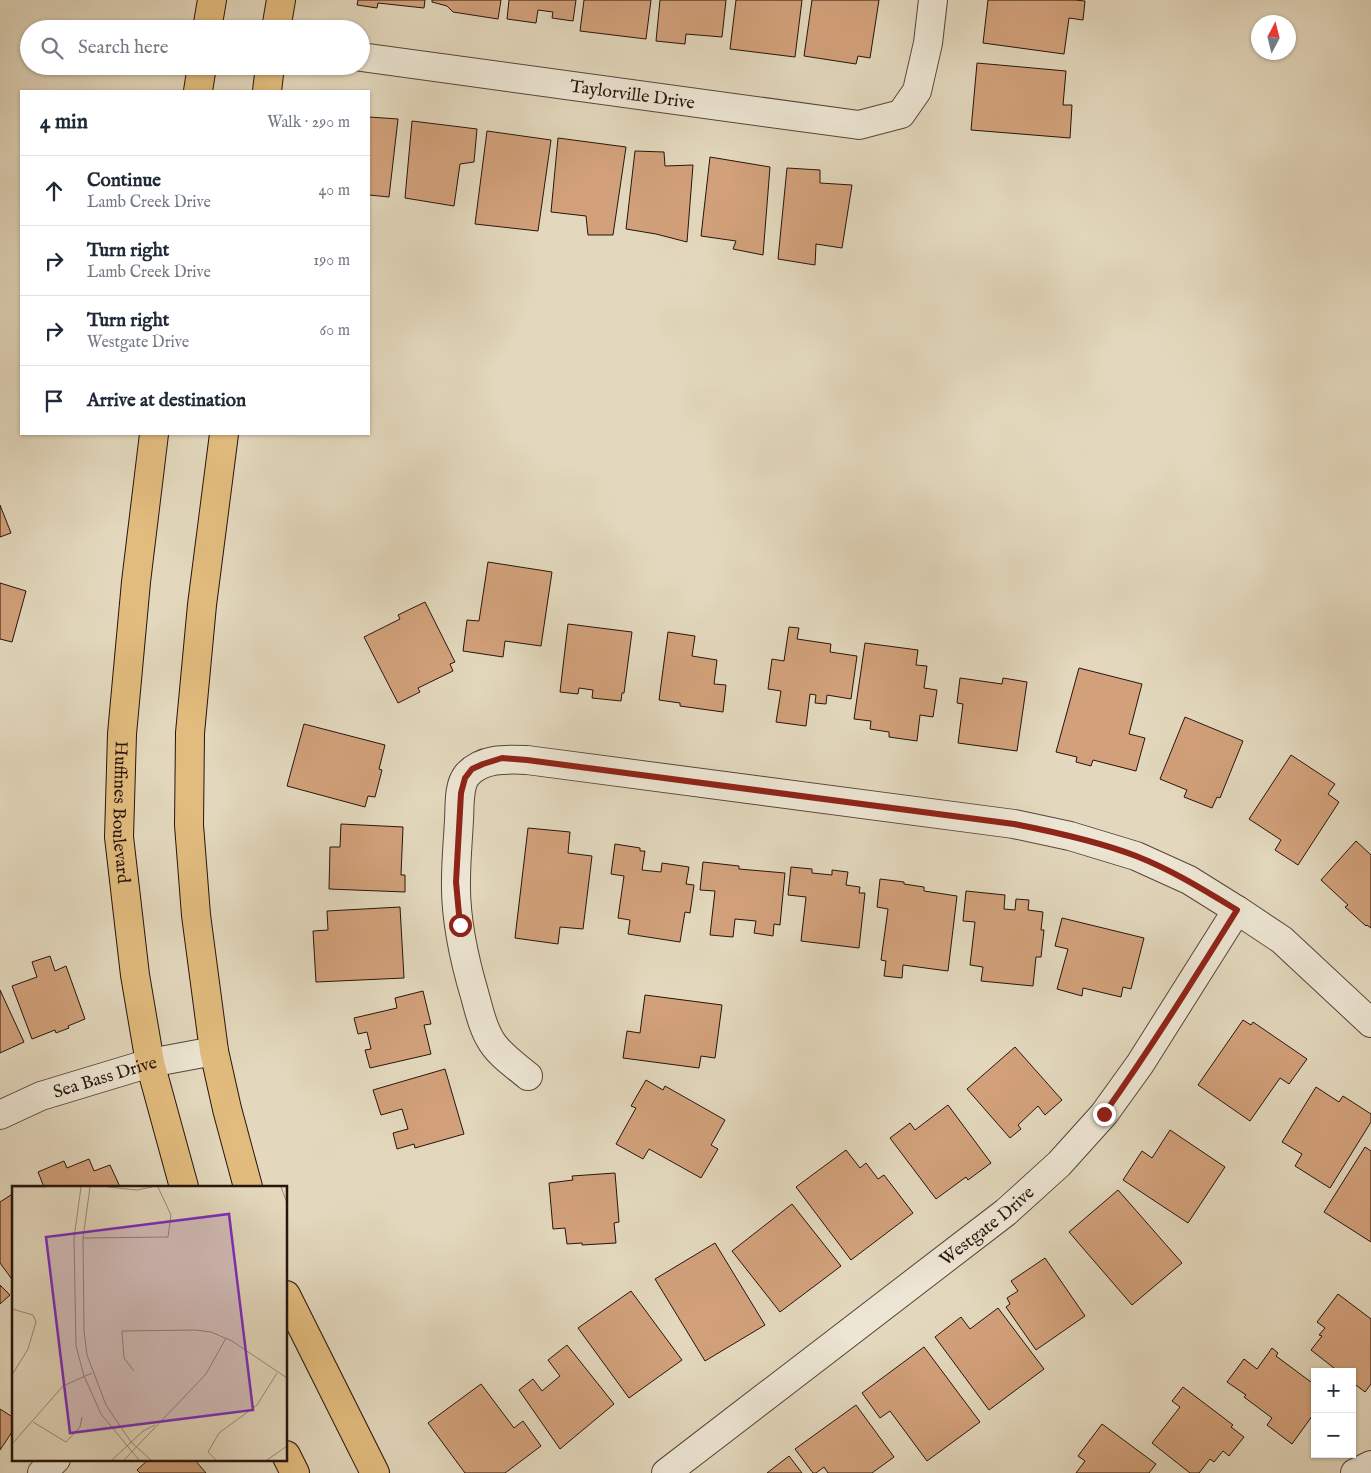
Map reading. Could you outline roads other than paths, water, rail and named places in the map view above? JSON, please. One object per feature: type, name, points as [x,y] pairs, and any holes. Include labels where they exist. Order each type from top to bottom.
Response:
[{"type":"main road","points":[[209,20],[212,0]]},
{"type":"main road","points":[[278,20],[281,0]]},
{"type":"main road","points":[[198,90],[201,75]]},
{"type":"main road","points":[[267,90],[269,75]]},
{"type":"main road","name":"Huffines Boulevard","points":[[154,435],[136,582],[122,734],[119,837],[135,975],[150,1063],[184,1186]]},
{"type":"main road","points":[[224,435],[202,604],[190,733],[190,834],[196,915],[214,1051],[248,1186]]},
{"type":"main road","points":[[288,1298],[375,1473]]},
{"type":"main road","points":[[288,1460],[294,1473]]},
{"type":"street","name":"Taylorville Drive","points":[[370,58],[859,125],[901,114],[917,91],[928,43],[934,0]]},
{"type":"street","points":[[528,1076],[504,1056],[490,1040],[481,1018],[467,969],[457,899],[456,882],[461,793],[465,778],[472,769],[502,758],[1024,826],[1070,836],[1136,856],[1188,880],[1282,940],[1371,1023]]},
{"type":"street","name":"Westgate Drive","points":[[666,1473],[1006,1212],[1059,1164],[1104,1114],[1140,1064],[1237,910]]},
{"type":"street","name":"Sea Bass Drive","points":[[0,1115],[41,1096],[150,1063],[214,1051]]},
{"type":"street","points":[[42,1473],[55,1460]]},
{"type":"street","points":[[1355,1473],[1371,1465]]}]
